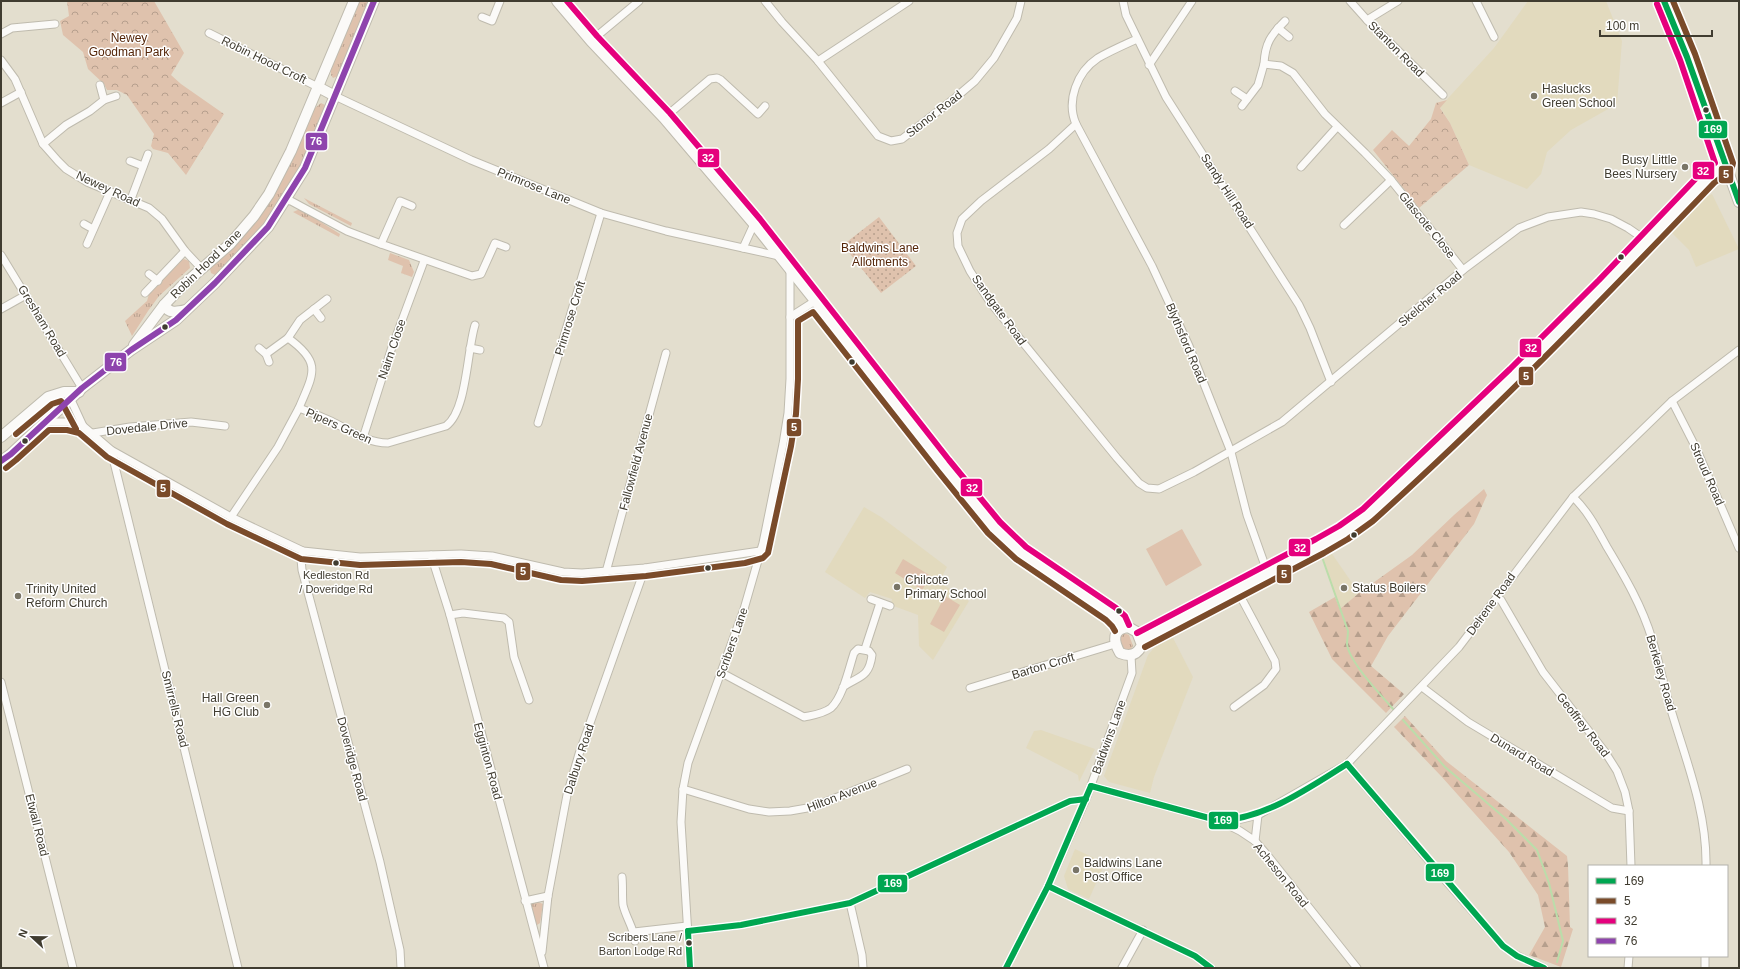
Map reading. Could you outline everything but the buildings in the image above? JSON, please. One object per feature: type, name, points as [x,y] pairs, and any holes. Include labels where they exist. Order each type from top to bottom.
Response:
[{"type":"street","name":"Robin Hood Lane","points":[[131,350],[164,305],[182,286],[230,244],[254,216],[269,194],[291,151],[354,1]]},
{"type":"street","name":"Robin Hood Lane","points":[[1,437],[48,397],[67,396],[80,390],[131,350],[176,320],[215,283],[268,227],[305,168],[374,1]]},
{"type":"street","points":[[482,17],[492,21],[500,1]]},
{"type":"street","points":[[557,1],[591,41],[664,118],[754,224],[943,465],[994,527],[1021,553],[1111,614],[1122,628]]},
{"type":"street","points":[[591,41],[640,1]]},
{"type":"street","name":"Stonor Road","points":[[765,1],[818,62],[878,136],[884,140],[896,141],[955,98],[975,81],[994,58],[1017,18],[1021,1]]},
{"type":"street","points":[[818,62],[909,1]]},
{"type":"street","name":"Sandy Hill Road","points":[[1123,1],[1126,15],[1149,65],[1166,97],[1299,305],[1310,328],[1330,382]]},
{"type":"street","points":[[1149,65],[1192,1]]},
{"type":"street","name":"Stanton Road","points":[[1350,1],[1367,20],[1443,95]]},
{"type":"street","points":[[1367,20],[1398,1]]},
{"type":"street","points":[[1476,1],[1494,37]]},
{"type":"street","points":[[1664,1],[1688,57],[1725,166],[1739,202]]},
{"type":"street","points":[[1242,106],[1258,85],[1264,64],[1265,51],[1273,34],[1285,21]]},
{"type":"street","points":[[1,34],[12,28],[55,24]]},
{"type":"street","points":[[1278,28],[1289,36]]},
{"type":"street","name":"Robin Hood Croft","points":[[209,33],[318,87]]},
{"type":"street","points":[[1076,124],[1073,118],[1072,98],[1075,86],[1081,75],[1097,59],[1137,38]]},
{"type":"street","name":"Newey Road","points":[[1,60],[21,92],[43,144],[66,168],[88,182],[130,199],[149,208],[157,214],[185,251],[202,270]]},
{"type":"street","name":"Glascote Close","points":[[1264,64],[1281,66],[1293,73],[1325,114],[1391,180],[1463,270]]},
{"type":"street","points":[[664,118],[710,78],[717,78],[721,80],[758,114],[765,106]]},
{"type":"street","points":[[100,86],[104,100]]},
{"type":"street","points":[[318,87],[335,96]]},
{"type":"street","points":[[1235,90],[1247,99]]},
{"type":"street","points":[[1,103],[21,92]]},
{"type":"street","points":[[43,144],[66,125],[90,111],[104,100],[116,96]]},
{"type":"street","name":"Primrose Lane","points":[[335,96],[471,160],[601,213],[666,231],[779,256]]},
{"type":"street","name":"Sandgate Road","points":[[1076,124],[1049,149],[981,201],[962,219],[957,233],[958,246],[962,256],[990,302],[1117,458],[1144,487],[1159,489],[1231,452]]},
{"type":"street","name":"Blythsford Road","points":[[1076,124],[1152,266],[1189,346],[1231,452],[1247,515],[1268,574]]},
{"type":"street","points":[[1301,167],[1337,127]]},
{"type":"street","points":[[130,199],[148,154]]},
{"type":"street","points":[[130,161],[143,166]]},
{"type":"street","points":[[1141,640],[1343,533],[1385,500],[1516,375],[1605,286],[1710,176],[1725,166]]},
{"type":"street","name":"Glascote Close","points":[[1344,225],[1391,180]]},
{"type":"street","points":[[87,244],[110,192]]},
{"type":"street","points":[[286,200],[291,201],[347,231],[424,261],[472,276],[481,274],[495,242],[506,247]]},
{"type":"street","points":[[381,244],[400,201],[412,206]]},
{"type":"street","name":"Skelcher Road","points":[[1231,452],[1282,422],[1463,270],[1519,228],[1548,217],[1581,212],[1594,214],[1622,225],[1647,242]]},
{"type":"street","name":"Primrose Croft","points":[[538,423],[601,213]]},
{"type":"street","points":[[84,224],[93,228]]},
{"type":"street","points":[[743,248],[754,224]]},
{"type":"street","points":[[145,293],[185,251]]},
{"type":"street","name":"Gresham Road","points":[[1,254],[80,390]]},
{"type":"street","name":"Nairn Close","points":[[363,438],[391,350],[424,261]]},
{"type":"street","name":"Scribers Lane","points":[[690,968],[680,822],[683,789],[688,763],[744,609],[760,551],[783,444],[788,413],[790,379],[790,269]]},
{"type":"street","points":[[149,274],[158,281]]},
{"type":"street","points":[[1,309],[26,295]]},
{"type":"street","points":[[266,354],[288,338],[300,320],[327,299]]},
{"type":"street","points":[[790,317],[815,300]]},
{"type":"street","points":[[164,305],[170,312],[186,310]]},
{"type":"street","points":[[314,308],[321,318]]},
{"type":"street","name":"Pipers Green","points":[[231,517],[278,447],[299,408],[330,421],[363,438],[381,443],[388,443],[446,426],[450,423],[456,413],[465,380],[474,325]]},
{"type":"street","points":[[288,338],[307,353],[311,362],[310,378],[299,408]]},
{"type":"street","points":[[259,348],[266,354],[269,362]]},
{"type":"street","points":[[470,348],[480,350]]},
{"type":"street","name":"Delrene Road","points":[[1220,821],[1234,821],[1258,815],[1347,764],[1459,647],[1573,497],[1672,401],[1739,350]]},
{"type":"street","name":"Fallowfield Avenue","points":[[606,572],[666,353]]},
{"type":"street","name":"Robin Hood Lane","points":[[1,461],[11,454],[46,422],[67,396]]},
{"type":"street","points":[[67,396],[83,426]]},
{"type":"street","name":"Stroud Road","points":[[1672,401],[1696,448],[1739,548]]},
{"type":"street","points":[[46,422],[68,422],[83,426],[112,450],[231,517],[303,551],[360,557],[461,554],[492,556],[563,572],[582,573],[645,568],[760,551]]},
{"type":"street","name":"Dovedale Drive","points":[[92,433],[130,427],[191,422],[225,426]]},
{"type":"street","name":"Smirrells Road","points":[[112,450],[238,968]]},
{"type":"street","name":"Berkeley Road","points":[[1573,497],[1581,505],[1592,521],[1630,585],[1652,639],[1670,708],[1699,801],[1706,844],[1706,865]]},
{"type":"street","name":"Doveridge Road","points":[[303,551],[301,559],[302,570],[380,862],[400,950],[401,968]]},
{"type":"street","name":"Egginton Road","points":[[430,555],[450,615],[544,968]]},
{"type":"street","name":"Dalbury Road","points":[[542,956],[548,896],[566,795],[645,568]]},
{"type":"street","points":[[1234,707],[1264,685],[1276,669],[1275,661],[1237,590]]},
{"type":"street","name":"Geoffrey Road","points":[[1497,598],[1501,600],[1543,672],[1617,771],[1625,792],[1629,811],[1631,865]]},
{"type":"street","points":[[871,599],[890,606]]},
{"type":"street","points":[[864,649],[880,603]]},
{"type":"street","points":[[450,615],[463,613],[504,618],[510,622],[514,657],[529,700]]},
{"type":"street","points":[[1128,627],[1135,630],[1141,640],[1142,645],[1136,654],[1131,656],[1120,653],[1115,644],[1116,633],[1122,628],[1128,627]]},
{"type":"street","name":"Barton Croft","points":[[970,688],[1115,644]]},
{"type":"street","points":[[722,673],[804,717],[818,714],[831,708],[843,687],[854,653],[858,649],[869,651],[872,655],[866,673],[862,678],[851,681],[843,687]]},
{"type":"street","name":"Baldwins Lane","points":[[1006,968],[1048,886],[1086,799],[1132,673],[1131,656]]},
{"type":"street","name":"Etwall Road","points":[[1,682],[73,968]]},
{"type":"street","name":"Dunard Road","points":[[1422,687],[1455,713],[1509,748],[1612,808],[1629,811]]},
{"type":"street","points":[[1347,764],[1503,946],[1526,961],[1544,968]]},
{"type":"street","name":"Hilton Avenue","points":[[683,789],[749,809],[769,812],[796,811],[813,808],[907,769]]},
{"type":"street","name":"Acheson Road","points":[[1091,786],[1220,821],[1240,831],[1255,841],[1357,968]]},
{"type":"street","points":[[634,932],[742,925],[850,903],[1070,801],[1086,799]]},
{"type":"street","points":[[1255,841],[1258,815]]},
{"type":"street","points":[[622,877],[623,905],[628,921],[634,932],[635,941]]},
{"type":"street","points":[[1048,886],[1195,956],[1211,968]]},
{"type":"street","points":[[525,900],[548,896]]},
{"type":"street","points":[[850,903],[862,955],[863,968]]},
{"type":"street","points":[[1122,968],[1142,930]]},
{"type":"street","points":[[1628,968],[1629,957]]},
{"type":"street","points":[[1705,957],[1705,968]]},
{"type":"shaded area","name":"Haslucks Green School","points":[[1528,1],[1606,1],[1622,41],[1617,104],[1571,130],[1547,152],[1541,174],[1527,189],[1469,165],[1450,123],[1440,107],[1494,48]]},
{"type":"shaded area","points":[[1712,194],[1739,249],[1696,267],[1689,250],[1669,230],[1699,200]]},
{"type":"shaded area","name":"Chilcote Primary School","points":[[864,507],[881,517],[947,567],[939,582],[969,601],[933,660],[919,646],[918,615],[891,605],[892,599],[870,592],[865,598],[825,572]]},
{"type":"shaded area","points":[[1330,551],[1359,593],[1340,609],[1322,557]]},
{"type":"shaded area","points":[[1172,636],[1193,677],[1154,777],[1150,793],[1109,782],[1104,776],[1148,655],[1160,641]]},
{"type":"shaded area","points":[[1041,730],[1095,749],[1079,782],[1078,775],[1026,748],[1034,731]]},
{"type":"shaded area","points":[[1075,849],[1105,863],[1089,899],[1068,889],[1064,876]]},
{"type":"green space","name":"Newey Goodman Park","points":[[67,1],[154,1],[184,53],[171,75],[181,84],[224,114],[186,175],[168,153],[153,149],[151,146],[154,134],[127,95],[117,90],[107,90],[104,84],[88,69],[83,52],[63,35],[60,21],[69,16]]},
{"type":"green space","points":[[360,1],[370,1],[338,76],[333,78],[331,75],[331,69]]},
{"type":"green space","points":[[121,30],[142,57],[126,69],[105,43]]},
{"type":"green space","points":[[1447,100],[1440,108],[1450,123],[1469,165],[1419,208],[1373,150],[1392,130],[1409,146],[1431,119],[1436,103]]},
{"type":"green space","points":[[321,103],[325,105],[315,139],[284,196],[250,241],[215,275],[211,273],[210,269],[242,237],[266,207],[298,148],[315,108]]},
{"type":"green space","points":[[304,198],[352,223],[351,226],[309,204]]},
{"type":"green space","points":[[300,209],[340,234],[339,237],[293,212]]},
{"type":"green space","name":"Baldwins Lane Allotments","points":[[879,217],[916,266],[881,293],[843,245]]},
{"type":"green space","points":[[390,253],[409,260],[414,272],[412,277],[401,273],[403,266],[388,260]]},
{"type":"green space","points":[[184,259],[189,261],[190,268],[159,296],[132,336],[125,321],[147,301],[149,294],[178,262]]},
{"type":"green space","points":[[1484,489],[1487,495],[1474,524],[1388,636],[1371,666],[1404,694],[1386,713],[1332,659],[1309,612],[1335,597],[1340,609],[1359,593],[1412,555]]},
{"type":"green space","points":[[1182,529],[1202,565],[1166,586],[1146,549]]},
{"type":"green space","points":[[903,559],[931,576],[922,590],[895,573]]},
{"type":"green space","points":[[945,596],[960,605],[944,632],[930,624]]},
{"type":"green space","points":[[1124,633],[1129,635],[1133,646],[1130,650],[1123,649],[1120,637]]},
{"type":"green space","points":[[1405,716],[1446,761],[1567,856],[1570,927],[1573,929],[1561,967],[1529,955],[1545,927],[1538,895],[1509,852],[1441,776],[1394,727]]},
{"type":"green space","points":[[538,902],[543,904],[540,923],[537,925],[529,903]]},
{"type":"waterway","points":[[1322,557],[1348,631],[1347,644],[1353,660],[1366,678],[1393,709]]},
{"type":"waterway","points":[[1403,720],[1445,767],[1506,819],[1537,850],[1549,883],[1563,941],[1557,962]]},
{"type":"transit line","name":"76","points":[[1,461],[11,454],[82,388],[131,350],[176,320],[215,283],[268,227],[305,168],[374,1]]},
{"type":"transit line","name":"32","points":[[567,1],[597,36],[670,113],[760,219],[949,460],[1000,522],[1026,547],[1116,608],[1125,616],[1129,625]]},
{"type":"transit line","name":"169","points":[[1664,1],[1687,57],[1739,202]]},
{"type":"transit line","name":"5","points":[[1145,647],[1324,553],[1348,539],[1373,521],[1504,397],[1715,182],[1731,171],[1733,163],[1695,54],[1673,1]]},
{"type":"transit line","name":"32","points":[[1137,633],[1316,539],[1339,526],[1363,509],[1510,369],[1599,280],[1704,170],[1715,163],[1680,60],[1657,4]]},
{"type":"transit line","name":"5","points":[[6,468],[49,430],[67,430],[79,433],[107,457],[227,524],[301,559],[360,565],[461,562],[491,564],[561,580],[582,581],[646,576],[745,563],[763,558],[768,553],[791,446],[796,414],[798,379],[798,321],[813,312],[988,533],[1016,559],[1106,620],[1115,631]]},
{"type":"transit line","name":"5","points":[[16,434],[52,404],[61,401],[76,429]]},
{"type":"transit line","name":"169","points":[[1347,764],[1503,946],[1517,956],[1544,968]]},
{"type":"transit line","name":"169","points":[[1091,786],[1220,821],[1254,814],[1271,808],[1302,792],[1347,764]]},
{"type":"transit line","name":"169","points":[[1006,968],[1048,886],[1091,786]]},
{"type":"transit line","name":"169","points":[[688,931],[741,925],[850,903],[1070,801],[1086,799]]},
{"type":"transit line","name":"169","points":[[1048,886],[1195,956],[1211,968]]},
{"type":"transit line","name":"169","points":[[688,931],[690,968]]},
{"type":"place","name":"Haslucks Green School","points":[[1534,96]]},
{"type":"place","name":"Busy Little Bees Nursery","points":[[1685,167]]},
{"type":"place","name":"Kedleston Rd / Doveridge Rd","points":[[336,563]]},
{"type":"place","name":"Chilcote Primary School","points":[[897,587]]},
{"type":"place","name":"Status Boilers","points":[[1344,588]]},
{"type":"place","name":"Trinity United Reform Church","points":[[18,596]]},
{"type":"place","name":"Hall Green HG Club","points":[[267,705]]},
{"type":"place","name":"Baldwins Lane Post Office","points":[[1076,870]]},
{"type":"place","name":"Scribers Lane / Barton Lodge Rd","points":[[689,943]]}]
